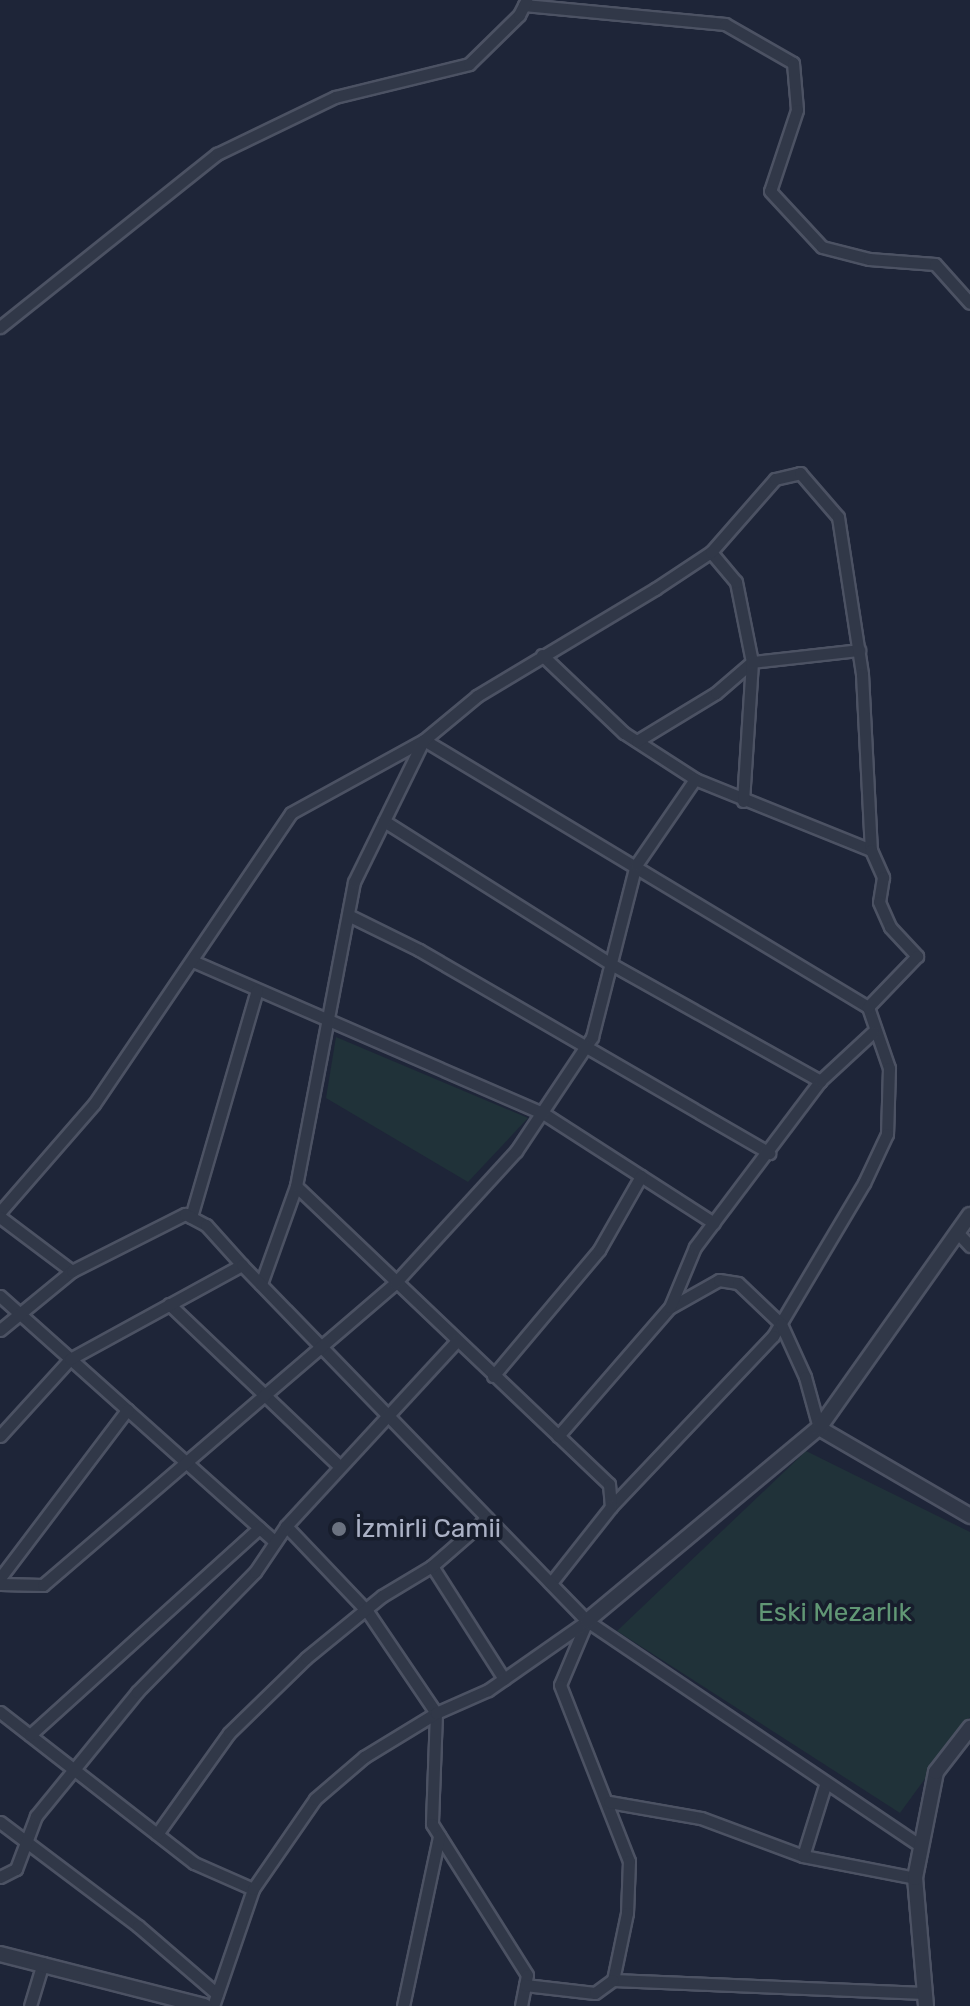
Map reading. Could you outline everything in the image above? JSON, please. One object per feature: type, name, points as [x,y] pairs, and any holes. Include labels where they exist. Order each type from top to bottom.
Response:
[{"type":"street","points":[[0,327],[217,154],[335,97],[469,64],[525,2],[725,24],[793,63],[797,110],[770,191],[822,247],[869,259],[935,264],[970,303]]},
{"type":"street","points":[[72,1271],[0,1214],[94,1104],[195,962],[291,813],[424,740],[477,696],[711,552],[775,479],[800,473],[838,517],[859,650],[871,850],[883,877],[879,902],[890,927],[917,956],[868,1007]]},
{"type":"street","points":[[711,552],[736,582],[752,662],[743,801]]},
{"type":"street","points":[[637,741],[716,693],[752,662],[859,650]]},
{"type":"street","points":[[542,655],[637,741],[695,779],[743,801],[871,850]]},
{"type":"street","points":[[261,1284],[296,1186],[354,882],[424,740]]},
{"type":"street","points":[[424,740],[868,1007],[873,1032],[889,1068],[887,1134],[864,1183],[781,1324],[611,1507],[551,1583]]},
{"type":"street","points":[[0,1584],[43,1585],[395,1283],[516,1151],[584,1050],[611,964],[636,865],[695,779]]},
{"type":"street","points":[[384,821],[611,964],[820,1081]]},
{"type":"street","points":[[348,915],[419,950],[584,1050],[697,1108],[769,1153]]},
{"type":"street","points":[[195,962],[543,1113],[714,1223]]},
{"type":"street","points":[[191,1217],[257,990]]},
{"type":"street","points":[[558,1436],[670,1307],[695,1247],[769,1153],[820,1081],[873,1032]]},
{"type":"street","points":[[493,1376],[599,1250],[641,1176]]},
{"type":"street","points":[[296,1186],[456,1342],[609,1484],[611,1507]]},
{"type":"street","points":[[0,1330],[18,1312],[72,1271],[185,1214],[206,1225],[587,1621],[921,1846]]},
{"type":"street","points":[[213,2006],[253,1889],[315,1799],[364,1757],[436,1713],[504,1679],[587,1621],[819,1428],[970,1215]]},
{"type":"street","points":[[957,1232],[970,1246]]},
{"type":"street","points":[[0,1436],[70,1359],[242,1265]]},
{"type":"street","points":[[670,1307],[719,1280],[738,1283],[781,1324],[805,1377],[819,1428],[970,1516]]},
{"type":"street","points":[[0,1296],[275,1542]]},
{"type":"street","points":[[169,1304],[339,1466]]},
{"type":"street","points":[[0,1877],[16,1869],[24,1840],[36,1816],[76,1772],[137,1692],[255,1572],[286,1526],[456,1342]]},
{"type":"street","points":[[0,1578],[127,1410]]},
{"type":"street","points":[[157,1834],[229,1733],[306,1658],[432,1566],[487,1518]]},
{"type":"street","points":[[286,1526],[367,1611],[436,1713],[432,1824],[527,1975],[521,2006]]},
{"type":"street","points":[[30,1735],[259,1528]]},
{"type":"street","points":[[432,1566],[504,1679]]},
{"type":"street","points":[[587,1621],[560,1685],[609,1802],[629,1861],[627,1913],[613,1980]]},
{"type":"street","points":[[0,1712],[194,1863],[253,1889]]},
{"type":"street","points":[[525,1985],[595,1993],[613,1980],[926,1999],[915,1878],[936,1772],[970,1728]]},
{"type":"street","points":[[803,1856],[826,1782]]},
{"type":"street","points":[[609,1802],[701,1818],[803,1856],[915,1878]]},
{"type":"street","points":[[0,1822],[138,1926],[217,1994]]},
{"type":"street","points":[[403,2006],[439,1836]]},
{"type":"street","points":[[0,1954],[204,2006]]},
{"type":"street","points":[[30,2006],[43,1963]]},
{"type":"green space","points":[[336,1037],[528,1118],[468,1182],[326,1098]]},
{"type":"green space","name":"Eski Mezarlık","points":[[806,1451],[970,1532],[970,1717],[900,1813],[617,1631]]},
{"type":"place","name":"İzmirli Camii","points":[[339,1529]]}]
